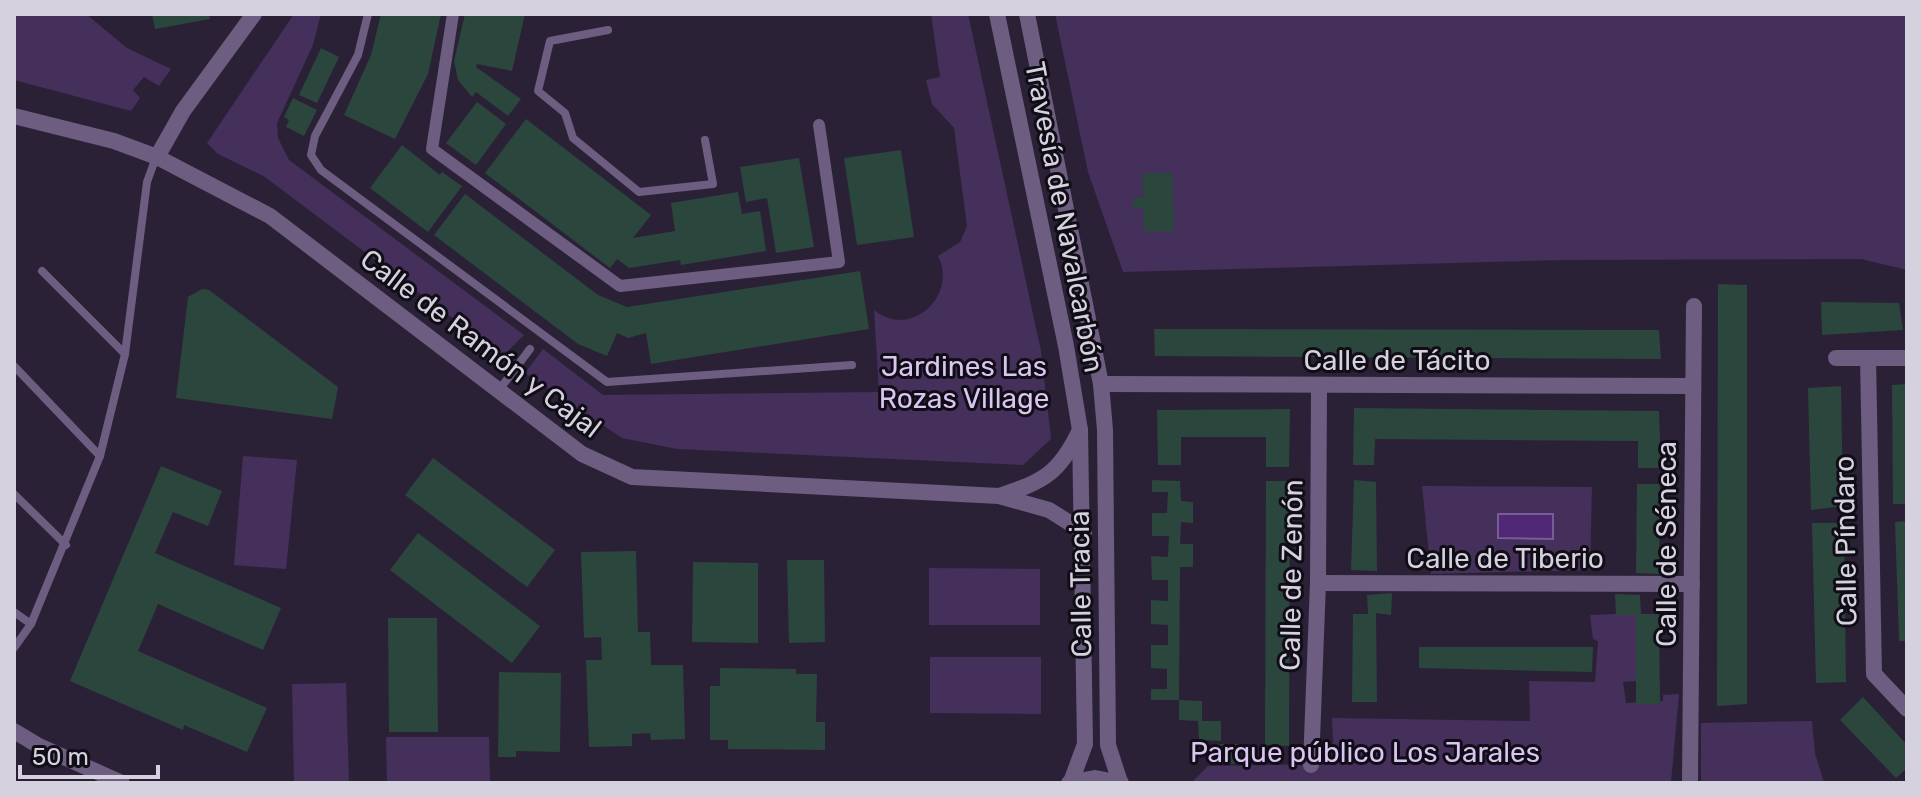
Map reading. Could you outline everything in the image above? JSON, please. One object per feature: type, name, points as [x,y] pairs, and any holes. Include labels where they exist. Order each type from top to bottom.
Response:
[{"type":"street","points":[[157,157],[183,111],[254,14]]},
{"type":"street","points":[[453,14],[432,149],[620,286],[839,262],[819,125]]},
{"type":"street","name":"Travesía de Navalcarbón","points":[[997,14],[1066,346],[1080,430]]},
{"type":"street","name":"Travesía de Navalcarbón","points":[[1027,14],[1101,384]]},
{"type":"street","name":"Calle de Ramón y Cajal","points":[[14,116],[114,141],[157,157],[270,216],[582,454],[632,477],[999,496],[1049,510],[1084,532]]},
{"type":"street","name":"Calle de Séneca","points":[[1690,783],[1694,306]]},
{"type":"street","points":[[1836,358],[1904,358]]},
{"type":"street","name":"Calle Píndaro","points":[[1868,358],[1874,674],[1907,709]]},
{"type":"street","name":"Calle Tracia","points":[[1101,384],[1105,430],[1108,745],[1120,783]]},
{"type":"street","name":"Calle de Tácito","points":[[1101,384],[1693,386]]},
{"type":"street","name":"Calle de Zenón","points":[[1311,765],[1318,583],[1319,386]]},
{"type":"street","name":"Calle de Ramón y Cajal","points":[[999,496],[1041,482],[1065,461],[1080,430]]},
{"type":"street","name":"Calle Tracia","points":[[1070,782],[1085,744],[1080,430]]},
{"type":"street","name":"Calle de Tiberio","points":[[1318,583],[1692,584]]},
{"type":"street","points":[[14,731],[39,746],[122,783]]},
{"type":"street","points":[[1070,782],[1095,778],[1120,783]]},
{"type":"lane","points":[[368,14],[358,55],[315,136],[311,155],[321,170],[607,382],[852,365]]},
{"type":"lane","points":[[608,30],[550,41],[538,91],[565,113],[573,138],[639,192],[713,184],[705,140]]},
{"type":"lane","points":[[14,648],[31,624],[100,456],[125,354],[147,182],[157,157]]},
{"type":"lane","points":[[42,271],[125,354]]},
{"type":"lane","points":[[499,391],[530,349]]},
{"type":"lane","points":[[14,366],[100,456]]},
{"type":"lane","points":[[14,494],[66,545]]},
{"type":"lane","points":[[14,612],[31,624]]},
{"type":"green space","points":[[14,14],[86,14],[127,48],[171,69],[159,86],[144,77],[133,90],[140,98],[131,111],[14,80]]},
{"type":"green space","points":[[294,14],[321,14],[313,45],[277,123],[278,138],[289,160],[524,335],[503,356],[265,177],[218,154],[207,143]]},
{"type":"green space","name":"Jardines Las Rozas Village","points":[[931,14],[968,14],[1041,351],[1051,439],[1023,465],[677,449],[622,438],[525,373],[543,349],[603,395],[879,392],[874,310],[888,318],[902,320],[927,309],[942,285],[943,271],[938,256],[960,242],[967,226],[954,128],[932,104],[926,80],[940,77]]},
{"type":"green space","points":[[1055,14],[1907,14],[1907,270],[1861,259],[1563,260],[1123,272],[1088,172]]},
{"type":"green space","points":[[243,456],[297,460],[286,569],[234,565]]},
{"type":"green space","points":[[1422,486],[1592,487],[1590,570],[1431,574]]},
{"type":"green space","points":[[929,568],[1040,569],[1040,625],[929,625]]},
{"type":"green space","name":"Parque público Los Jarales","points":[[1639,613],[1639,681],[1623,682],[1626,703],[1663,701],[1663,695],[1679,694],[1671,783],[1195,783],[1194,780],[1208,766],[1334,764],[1332,718],[1530,721],[1529,681],[1595,682],[1598,641],[1593,639],[1590,615]]},
{"type":"green space","points":[[930,657],[1041,657],[1041,714],[930,713]]},
{"type":"green space","points":[[346,683],[349,783],[294,783],[292,684]]},
{"type":"green space","points":[[1812,721],[1815,753],[1824,783],[1701,783],[1701,723]]},
{"type":"green space","points":[[386,737],[489,737],[490,783],[387,783]]},
{"type":"shaded area","points":[[1498,514],[1553,514],[1553,539],[1498,538]]},
{"type":"building","points":[[152,14],[209,14],[210,19],[155,29]]},
{"type":"building","points":[[381,14],[441,14],[428,74],[395,139],[344,115],[371,55]]},
{"type":"building","points":[[465,14],[525,14],[512,71],[477,64],[476,67],[521,99],[508,116],[476,92],[472,97],[458,80],[454,61]]},
{"type":"building","points":[[321,48],[339,57],[317,103],[299,95]]},
{"type":"building","points":[[293,98],[317,110],[304,136],[286,127],[289,120],[284,117]]},
{"type":"building","points":[[477,102],[506,124],[476,165],[446,143]]},
{"type":"building","points":[[526,119],[651,215],[633,238],[675,231],[671,203],[738,192],[742,214],[760,211],[766,251],[681,265],[680,260],[629,268],[617,259],[610,268],[485,173]]},
{"type":"building","points":[[402,145],[440,175],[442,172],[462,186],[428,232],[370,188]]},
{"type":"building","points":[[901,150],[914,237],[857,245],[844,158]]},
{"type":"building","points":[[799,158],[814,247],[776,253],[767,198],[746,202],[740,167]]},
{"type":"building","points":[[1172,172],[1174,231],[1144,232],[1143,208],[1133,209],[1133,197],[1143,198],[1142,174]]},
{"type":"building","points":[[465,194],[598,295],[627,307],[860,271],[869,329],[651,364],[646,333],[628,338],[617,333],[607,356],[578,344],[434,235]]},
{"type":"building","points":[[1718,284],[1747,285],[1747,704],[1717,706]]},
{"type":"building","points":[[202,289],[209,290],[338,387],[332,419],[176,398],[188,297]]},
{"type":"building","points":[[1821,302],[1899,303],[1903,330],[1822,335]]},
{"type":"building","points":[[1154,329],[1659,330],[1661,359],[1155,356]]},
{"type":"building","points":[[1907,384],[1907,504],[1893,504],[1892,385]]},
{"type":"building","points":[[1841,386],[1843,506],[1811,510],[1808,388]]},
{"type":"building","points":[[1354,408],[1659,411],[1661,468],[1638,468],[1638,441],[1375,439],[1374,465],[1353,465]]},
{"type":"building","points":[[1290,409],[1289,467],[1266,467],[1266,437],[1181,437],[1181,465],[1158,465],[1157,410]]},
{"type":"building","points":[[433,458],[555,550],[527,587],[405,495]]},
{"type":"building","points":[[161,466],[222,491],[208,526],[173,512],[155,553],[281,608],[263,650],[158,604],[138,651],[267,708],[247,752],[184,725],[183,730],[70,681]]},
{"type":"building","points":[[1152,480],[1180,481],[1181,501],[1193,502],[1193,523],[1181,522],[1180,544],[1193,544],[1193,567],[1180,567],[1179,700],[1151,700],[1151,689],[1167,689],[1167,669],[1151,668],[1151,645],[1168,645],[1168,625],[1151,624],[1151,600],[1168,601],[1168,580],[1152,580],[1151,556],[1168,557],[1169,536],[1152,536],[1152,513],[1167,513],[1168,492],[1152,492]]},
{"type":"building","points":[[1354,480],[1376,482],[1377,571],[1351,570]]},
{"type":"building","points":[[1266,481],[1290,481],[1289,746],[1265,745]]},
{"type":"building","points":[[1637,484],[1660,484],[1659,574],[1636,573]]},
{"type":"building","points":[[1907,521],[1907,641],[1899,641],[1895,522]]},
{"type":"building","points":[[1812,523],[1844,523],[1846,682],[1816,683]]},
{"type":"building","points":[[418,533],[540,626],[512,663],[390,570]]},
{"type":"building","points":[[636,551],[638,632],[650,632],[651,665],[683,665],[685,739],[651,740],[650,733],[632,734],[632,746],[589,747],[586,660],[602,660],[601,637],[584,638],[581,552]]},
{"type":"building","points":[[787,560],[824,560],[825,642],[789,643]]},
{"type":"building","points":[[693,562],[758,563],[758,643],[692,642]]},
{"type":"building","points":[[1392,593],[1391,615],[1376,613],[1377,702],[1352,702],[1353,614],[1368,614],[1367,595]]},
{"type":"building","points":[[1615,594],[1640,595],[1641,614],[1659,614],[1660,704],[1636,704],[1636,615],[1616,615]]},
{"type":"building","points":[[388,618],[437,618],[438,732],[389,732]]},
{"type":"building","points":[[1419,647],[1593,647],[1592,672],[1419,668]]},
{"type":"building","points":[[720,668],[796,669],[796,674],[817,674],[816,722],[825,722],[825,750],[728,749],[728,740],[710,740],[710,686],[720,686]]},
{"type":"building","points":[[499,672],[561,673],[560,752],[516,751],[516,757],[498,757]]},
{"type":"building","points":[[1863,697],[1907,745],[1907,768],[1896,778],[1840,720]]},
{"type":"building","points":[[1179,700],[1202,701],[1202,721],[1221,721],[1221,741],[1199,740],[1198,721],[1179,720]]},
{"type":"building","points":[[1218,744],[1241,744],[1240,764],[1218,763]]}]
